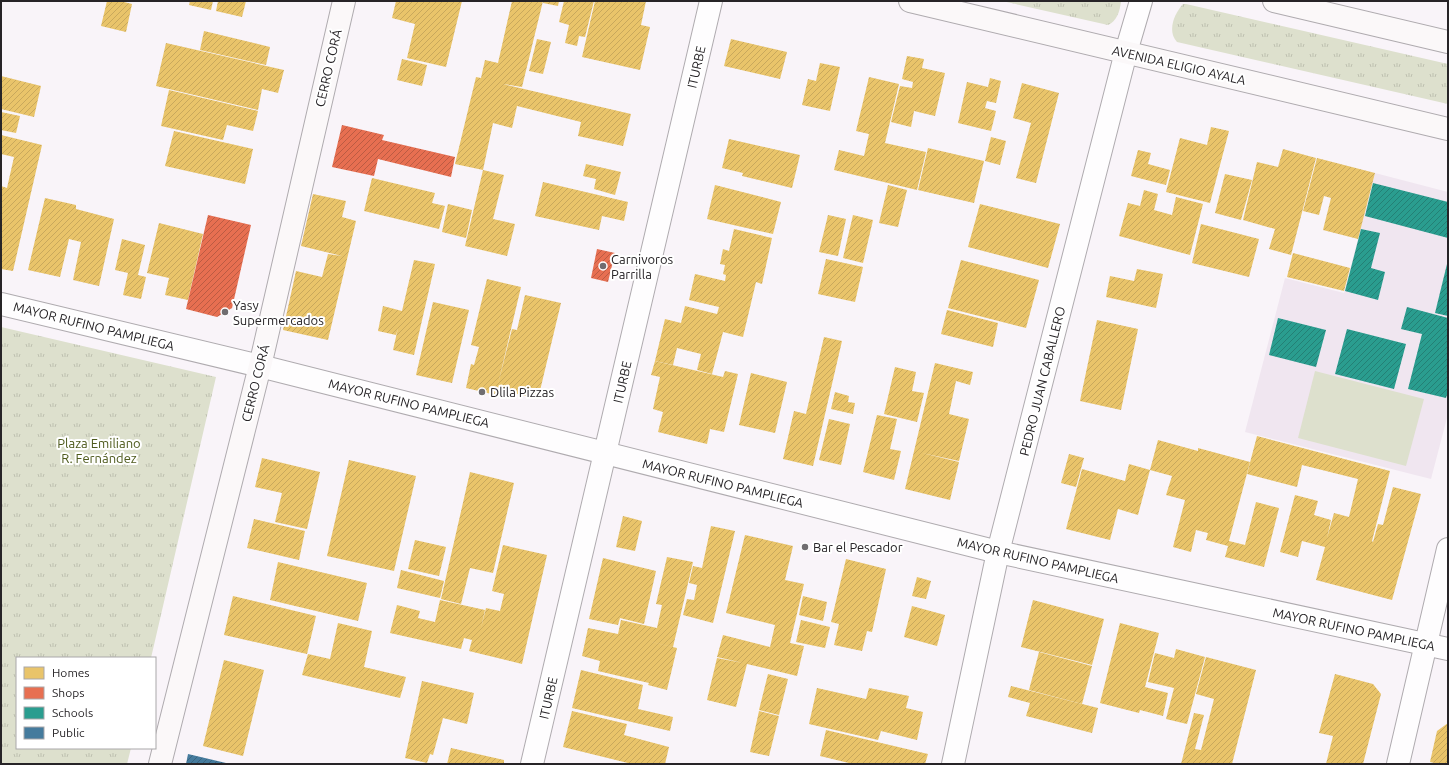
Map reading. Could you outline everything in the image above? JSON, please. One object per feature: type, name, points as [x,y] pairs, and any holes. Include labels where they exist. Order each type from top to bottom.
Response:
[{"type":"street","name":"CERRO CORÁ","points":[[160,764],[260,366],[344,1]]},
{"type":"street","name":"ITURBE","points":[[532,764],[711,1]]},
{"type":"street","name":"AVENIDA ELIGIO AYALA","points":[[910,1],[1448,128]]},
{"type":"street","name":"PEDRO JUAN CABALLERO","points":[[953,764],[998,552],[1140,1]]},
{"type":"street","points":[[1274,1],[1448,42]]},
{"type":"street","name":"MAYOR RUFINO PAMPLIEGA","points":[[1,304],[260,366],[998,552],[1448,649]]},
{"type":"street","points":[[1398,764],[1448,549]]},
{"type":"shaded area","points":[[1375,173],[1448,192],[1448,414],[1431,479],[1245,432],[1285,278],[1344,293]]},
{"type":"green space","points":[[1002,1],[1121,1],[1118,15],[1114,21],[1108,25]]},
{"type":"green space","points":[[1183,4],[1448,64],[1448,104],[1177,42],[1172,33],[1172,28],[1177,13]]},
{"type":"green space","name":"Plaza Emiliano R. Fernández","points":[[1,327],[216,377],[151,657],[16,657],[16,749],[131,749],[127,764],[1,764]]},
{"type":"green space","points":[[1315,371],[1424,399],[1406,466],[1298,438]]},
{"type":"building: Homes","points":[[107,1],[120,1],[132,4],[126,32],[101,26]]},
{"type":"building: Homes","points":[[190,1],[213,1],[211,10],[189,5]]},
{"type":"building: Homes","points":[[218,1],[246,1],[242,17],[216,11]]},
{"type":"building: Homes","points":[[396,1],[462,1],[446,67],[407,58],[415,24],[392,18]]},
{"type":"building: Homes","points":[[512,1],[543,1],[522,87],[503,84],[631,114],[623,146],[578,136],[581,122],[517,106],[512,128],[493,123],[483,170],[455,164],[476,77],[481,78],[485,60],[498,63]]},
{"type":"building: Homes","points":[[544,1],[559,1],[558,6],[543,3]]},
{"type":"building: Homes","points":[[564,1],[594,1],[585,37],[579,36],[577,46],[565,43],[569,25],[559,22]]},
{"type":"building: Homes","points":[[595,1],[646,1],[641,25],[650,27],[640,70],[582,57]]},
{"type":"building: Homes","points":[[204,31],[270,47],[266,65],[200,50]]},
{"type":"building: Homes","points":[[537,39],[551,42],[543,74],[529,71]]},
{"type":"building: Homes","points":[[731,39],[787,52],[780,79],[724,66]]},
{"type":"building: Homes","points":[[166,43],[284,70],[278,93],[262,89],[258,110],[156,86]]},
{"type":"building: Homes","points":[[907,56],[924,59],[922,68],[945,73],[935,116],[914,111],[911,127],[891,122],[900,86],[912,88],[913,82],[902,79]]},
{"type":"building: Homes","points":[[402,59],[427,65],[422,86],[397,80]]},
{"type":"building: Homes","points":[[820,63],[840,67],[830,111],[802,105],[808,79],[816,81]]},
{"type":"building: Homes","points":[[1,76],[41,86],[34,117],[1,109]]},
{"type":"building: Homes","points":[[869,77],[899,84],[885,143],[926,152],[917,190],[834,170],[839,150],[864,156],[869,134],[856,131]]},
{"type":"building: Homes","points":[[990,78],[1001,81],[996,103],[987,101],[985,108],[996,111],[991,131],[958,123],[967,82],[988,87]]},
{"type":"building: Homes","points":[[1022,83],[1059,93],[1036,183],[1016,178],[1031,123],[1013,118]]},
{"type":"building: Homes","points":[[169,90],[258,111],[253,131],[227,125],[223,140],[161,126]]},
{"type":"building: Homes","points":[[1,112],[20,116],[16,133],[1,130]]},
{"type":"building: Homes","points":[[1211,127],[1229,131],[1210,203],[1166,192],[1180,138],[1207,145]]},
{"type":"building: Homes","points":[[174,131],[253,149],[245,184],[165,166]]},
{"type":"building: Homes","points":[[1,135],[42,145],[13,271],[1,269],[1,186],[7,188],[14,157],[1,154]]},
{"type":"building: Homes","points":[[991,137],[1006,141],[1000,165],[985,161]]},
{"type":"building: Homes","points":[[729,139],[800,155],[792,188],[742,176],[743,173],[722,168]]},
{"type":"building: Homes","points":[[928,148],[984,161],[974,203],[918,190]]},
{"type":"building: Homes","points":[[1283,149],[1316,158],[1291,255],[1269,249],[1275,229],[1243,220],[1257,162],[1278,167]]},
{"type":"building: Homes","points":[[1138,150],[1151,153],[1148,164],[1170,170],[1166,185],[1131,176]]},
{"type":"building: Homes","points":[[1317,158],[1375,173],[1358,239],[1323,230],[1331,198],[1324,196],[1319,215],[1303,211]]},
{"type":"building: Homes","points":[[586,164],[621,172],[615,195],[594,189],[596,179],[583,176]]},
{"type":"building: Homes","points":[[483,170],[504,175],[493,219],[515,224],[507,256],[465,246]]},
{"type":"building: Homes","points":[[1225,174],[1252,180],[1241,220],[1215,213]]},
{"type":"building: Homes","points":[[372,178],[435,193],[432,203],[445,206],[439,229],[364,211]]},
{"type":"building: Homes","points":[[543,182],[628,202],[624,221],[602,216],[599,230],[535,216]]},
{"type":"building: Homes","points":[[715,185],[781,202],[773,234],[707,219]]},
{"type":"building: Homes","points":[[888,185],[907,190],[898,227],[879,223]]},
{"type":"building: Homes","points":[[1144,190],[1158,194],[1154,210],[1172,215],[1176,197],[1203,204],[1190,255],[1119,236],[1128,203],[1140,206]]},
{"type":"building: Homes","points":[[313,194],[346,201],[342,217],[356,221],[328,340],[283,330],[296,271],[322,277],[328,254],[342,256],[301,246]]},
{"type":"building: Homes","points":[[45,198],[76,205],[76,209],[114,219],[99,286],[73,280],[81,242],[69,239],[60,277],[28,270]]},
{"type":"building: Homes","points":[[448,204],[472,210],[466,238],[442,232]]},
{"type":"building: Homes","points":[[980,204],[1060,224],[1048,268],[968,247]]},
{"type":"building: Homes","points":[[828,215],[846,219],[838,256],[819,252]]},
{"type":"building: Homes","points":[[853,215],[873,220],[863,263],[843,258]]},
{"type":"building: Homes","points":[[159,223],[203,234],[188,300],[165,295],[169,278],[147,273]]},
{"type":"building: Homes","points":[[1201,224],[1259,239],[1249,277],[1192,263]]},
{"type":"building: Homes","points":[[734,229],[772,238],[762,284],[756,282],[743,337],[723,332],[712,374],[697,370],[701,354],[677,348],[673,365],[655,361],[665,319],[681,323],[685,306],[717,314],[719,307],[689,300],[695,274],[725,281],[726,275],[723,274],[725,265],[720,264],[723,249],[729,251]]},
{"type":"building: Homes","points":[[122,239],[145,245],[138,275],[146,277],[141,299],[123,295],[128,273],[115,270]]},
{"type":"building: Homes","points":[[1293,253],[1350,268],[1344,291],[1287,277]]},
{"type":"building: Homes","points":[[826,259],[863,267],[855,302],[818,294]]},
{"type":"building: Homes","points":[[414,260],[435,264],[414,355],[393,350],[398,328],[396,335],[378,331],[383,306],[402,311]]},
{"type":"building: Homes","points":[[961,260],[1039,280],[1026,328],[948,308]]},
{"type":"building: Homes","points":[[1137,269],[1163,274],[1156,308],[1106,297],[1110,276],[1134,281]]},
{"type":"building: Homes","points":[[487,279],[521,287],[498,384],[512,329],[517,330],[525,295],[561,303],[538,399],[497,389],[496,395],[466,388],[471,364],[474,365],[479,347],[471,345]]},
{"type":"building: Homes","points":[[433,302],[469,310],[452,383],[416,375]]},
{"type":"building: Homes","points":[[947,310],[998,323],[993,347],[941,334]]},
{"type":"building: Homes","points":[[1097,320],[1138,329],[1121,410],[1080,401]]},
{"type":"building: Homes","points":[[824,337],[842,341],[813,466],[783,459],[794,411],[806,414]]},
{"type":"building: Homes","points":[[655,361],[723,377],[725,371],[738,374],[724,432],[710,429],[707,444],[658,432],[663,412],[653,409],[660,377],[651,375]]},
{"type":"building: Homes","points":[[935,363],[973,372],[970,385],[956,381],[949,414],[969,419],[959,461],[922,453],[959,462],[950,500],[905,489]]},
{"type":"building: Homes","points":[[895,367],[916,372],[912,391],[924,393],[917,422],[884,414]]},
{"type":"building: Homes","points":[[751,373],[787,382],[775,433],[739,425]]},
{"type":"building: Homes","points":[[835,392],[849,396],[848,402],[855,403],[853,414],[831,409]]},
{"type":"building: Homes","points":[[877,415],[897,419],[890,449],[901,451],[894,480],[863,472]]},
{"type":"building: Homes","points":[[829,419],[850,424],[841,465],[819,460]]},
{"type":"building: Homes","points":[[1257,436],[1390,471],[1372,541],[1373,542],[1378,524],[1383,525],[1393,487],[1421,494],[1392,600],[1316,580],[1325,547],[1302,541],[1298,557],[1280,552],[1295,495],[1318,501],[1314,515],[1331,520],[1327,538],[1334,513],[1349,517],[1358,479],[1302,465],[1297,487],[1247,474]]},
{"type":"building: Homes","points":[[1158,440],[1198,451],[1198,448],[1250,462],[1229,541],[1245,545],[1256,502],[1279,508],[1264,567],[1225,557],[1228,546],[1206,540],[1208,533],[1196,530],[1191,552],[1173,547],[1185,500],[1166,495],[1172,476],[1150,470]]},
{"type":"building: Homes","points":[[1069,454],[1084,458],[1076,487],[1061,483]]},
{"type":"building: Homes","points":[[262,458],[320,472],[307,529],[275,522],[282,493],[255,487]]},
{"type":"building: Homes","points":[[349,460],[416,476],[394,571],[327,556]]},
{"type":"building: Homes","points":[[1129,464],[1150,470],[1138,515],[1118,509],[1110,540],[1066,529],[1082,469],[1125,481]]},
{"type":"building: Homes","points":[[470,472],[514,483],[493,573],[470,568],[461,604],[441,599]]},
{"type":"building: Homes","points":[[623,516],[642,521],[635,551],[616,547]]},
{"type":"building: Homes","points":[[254,519],[305,531],[299,560],[247,548]]},
{"type":"building: Homes","points":[[711,526],[735,531],[713,623],[683,615],[687,599],[694,600],[697,585],[689,583],[693,566],[702,568]]},
{"type":"building: Homes","points":[[745,535],[793,546],[785,580],[804,584],[790,643],[804,646],[797,676],[747,664],[736,707],[707,700],[717,658],[743,663],[717,657],[723,635],[770,647],[775,625],[726,613]]},
{"type":"building: Homes","points":[[415,540],[446,547],[439,576],[408,569]]},
{"type":"building: Homes","points":[[503,545],[547,555],[522,664],[469,651],[472,640],[464,638],[461,649],[390,633],[397,605],[420,611],[418,618],[435,622],[440,600],[485,610],[481,628],[486,608],[500,611],[504,594],[492,591]]},
{"type":"building: Homes","points":[[667,557],[693,562],[673,647],[630,637],[677,648],[667,690],[648,685],[649,683],[598,671],[600,661],[582,656],[588,628],[618,634],[621,620],[657,628],[662,605],[656,604]]},
{"type":"building: Homes","points":[[603,558],[656,571],[644,624],[620,618],[618,625],[589,619]]},
{"type":"building: Homes","points":[[846,559],[886,569],[872,632],[867,631],[862,651],[834,645],[839,624],[831,622]]},
{"type":"building: Homes","points":[[278,562],[367,583],[358,621],[270,600]]},
{"type":"building: Homes","points":[[401,570],[444,581],[440,598],[397,588]]},
{"type":"building: Homes","points":[[917,577],[931,581],[926,599],[912,596]]},
{"type":"building: Homes","points":[[233,596],[316,616],[307,654],[224,635]]},
{"type":"building: Homes","points":[[803,596],[827,602],[823,621],[799,615]]},
{"type":"building: Homes","points":[[1033,600],[1104,619],[1092,665],[1021,647]]},
{"type":"building: Homes","points":[[912,606],[945,615],[937,646],[904,637]]},
{"type":"building: Homes","points":[[801,620],[830,627],[825,648],[796,642]]},
{"type":"building: Homes","points":[[338,623],[372,631],[364,667],[406,677],[400,698],[302,675],[308,654],[330,659]]},
{"type":"building: Homes","points":[[1120,623],[1159,633],[1145,687],[1168,693],[1163,716],[1140,710],[1139,713],[1100,703]]},
{"type":"building: Homes","points":[[1176,649],[1205,657],[1187,724],[1166,719],[1174,688],[1148,682],[1155,653],[1174,658]]},
{"type":"building: Homes","points":[[1039,652],[1092,666],[1082,704],[1029,690]]},
{"type":"building: Homes","points":[[1206,657],[1256,670],[1232,764],[1181,764],[1194,713],[1204,715],[1195,749],[1201,750],[1214,699],[1196,694]]},
{"type":"building: Homes","points":[[224,660],[264,670],[243,756],[203,746]]},
{"type":"building: Homes","points":[[581,670],[643,685],[638,709],[673,717],[670,731],[572,708]]},
{"type":"building: Homes","points":[[768,674],[788,679],[779,715],[759,710]]},
{"type":"building: Homes","points":[[1335,674],[1373,684],[1381,694],[1363,764],[1326,764],[1333,736],[1319,733]]},
{"type":"building: Homes","points":[[422,681],[474,693],[467,724],[443,718],[433,755],[430,754],[427,763],[405,758]]},
{"type":"building: Homes","points":[[1011,686],[1098,708],[1092,733],[1026,716],[1030,703],[1008,697]]},
{"type":"building: Homes","points":[[817,688],[866,699],[869,688],[909,696],[906,708],[923,712],[917,740],[881,731],[878,740],[809,724]]},
{"type":"building: Homes","points":[[572,711],[627,724],[624,735],[669,747],[665,764],[632,764],[563,747]]},
{"type":"building: Homes","points":[[759,711],[779,716],[769,756],[750,752]]},
{"type":"building: Homes","points":[[1448,723],[1448,764],[1430,762],[1437,731]]},
{"type":"building: Homes","points":[[826,730],[928,754],[925,764],[853,764],[820,756]]},
{"type":"building: Homes","points":[[451,748],[504,760],[504,764],[447,764]]},
{"type":"building: Shops","points":[[342,125],[384,135],[382,140],[455,157],[451,177],[378,159],[374,176],[332,167]]},
{"type":"building: Shops","points":[[208,215],[251,225],[232,308],[217,317],[186,309]]},
{"type":"building: Shops","name":"Carnivoros Parrilla","points":[[597,249],[615,253],[608,282],[591,278]]},
{"type":"building: Schools","points":[[1373,183],[1448,202],[1448,238],[1365,216]]},
{"type":"building: Schools","points":[[1361,229],[1380,233],[1371,268],[1385,272],[1378,300],[1345,291]]},
{"type":"building: Schools","points":[[1448,264],[1448,316],[1435,313]]},
{"type":"building: Schools","points":[[1407,307],[1448,318],[1448,392],[1446,398],[1408,389],[1422,334],[1401,329]]},
{"type":"building: Schools","points":[[1278,318],[1326,330],[1316,367],[1269,355]]},
{"type":"building: Schools","points":[[1347,329],[1406,344],[1394,389],[1335,374]]},
{"type":"building: Public","points":[[188,754],[226,763],[226,764],[186,764]]},
{"type":"place","name":"Carnivoros Parrilla","points":[[603,266]]},
{"type":"place","name":"Yasy Supermercados","points":[[225,312]]},
{"type":"place","name":"Dlila Pizzas","points":[[482,392]]},
{"type":"place","name":"Bar el Pescador","points":[[805,547]]}]
